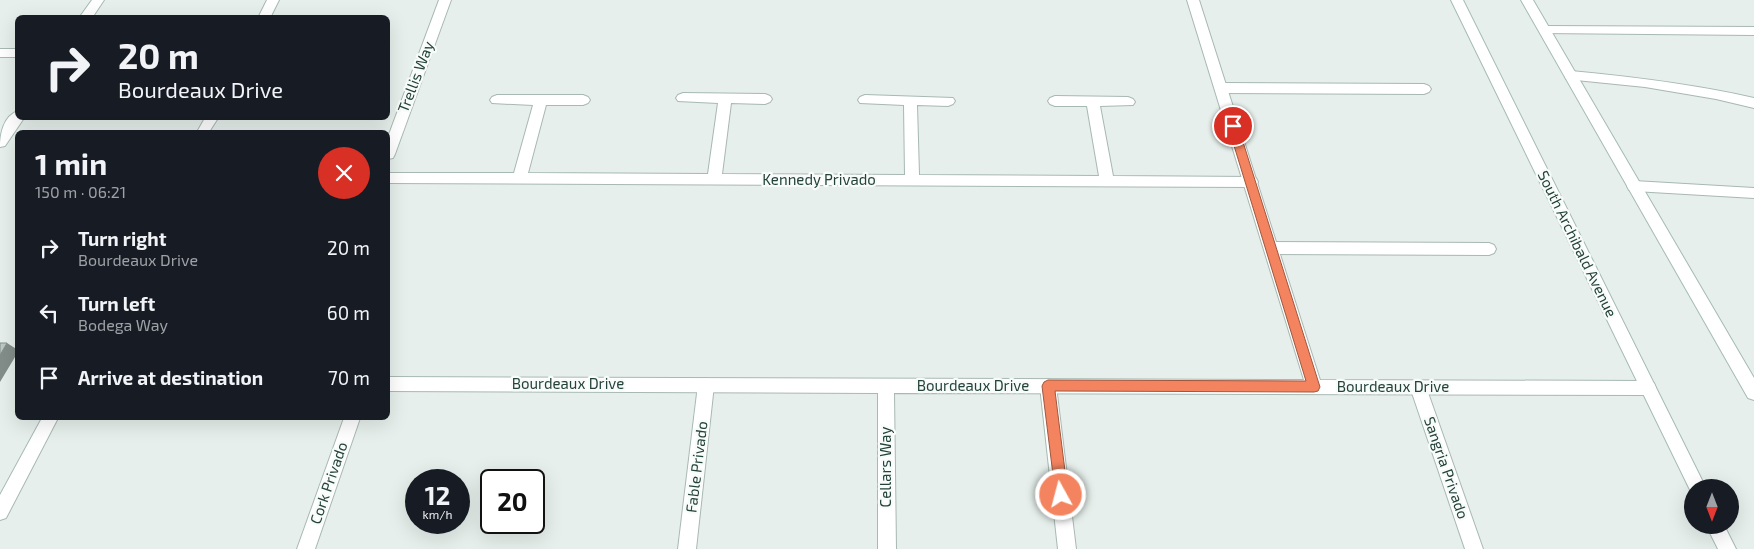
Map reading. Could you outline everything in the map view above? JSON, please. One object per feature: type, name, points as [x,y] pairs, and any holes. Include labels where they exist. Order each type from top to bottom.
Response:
[{"type":"street","points":[[88,15],[98,0]]},
{"type":"street","points":[[266,15],[273,0]]},
{"type":"street","name":"Trellis Way","points":[[390,149],[445,0]]},
{"type":"street","points":[[1193,0],[1314,387]]},
{"type":"street","name":"South Archibald Avenue","points":[[1457,0],[1693,479]]},
{"type":"street","points":[[1527,0],[1754,393]]},
{"type":"street","points":[[1545,30],[1754,31]]},
{"type":"street","points":[[0,53],[15,53]]},
{"type":"street","points":[[1571,76],[1645,82],[1716,94],[1754,104]]},
{"type":"street","points":[[1221,88],[1424,89]]},
{"type":"street","points":[[683,98],[765,99]]},
{"type":"street","points":[[714,180],[725,99]]},
{"type":"street","points":[[497,100],[583,100]]},
{"type":"street","points":[[519,179],[541,100]]},
{"type":"street","points":[[866,100],[948,101]]},
{"type":"street","points":[[910,101],[912,180]]},
{"type":"street","points":[[1056,101],[1128,102]]},
{"type":"street","points":[[1093,102],[1108,182]]},
{"type":"street","points":[[0,142],[15,120]]},
{"type":"street","name":"Kennedy Privado","points":[[390,178],[1251,182]]},
{"type":"street","points":[[1634,186],[1754,193]]},
{"type":"street","points":[[1271,248],[1489,249]]},
{"type":"street","name":"Bourdeaux Drive","points":[[390,384],[1648,388]]},
{"type":"street","name":"Fable Privado","points":[[686,549],[706,385]]},
{"type":"street","name":"Cellars Way","points":[[886,385],[887,549]]},
{"type":"street","points":[[1048,386],[1067,549]]},
{"type":"street","name":"Sangria Privado","points":[[1418,387],[1474,549]]},
{"type":"street","points":[[0,512],[49,420]]},
{"type":"street","name":"Cork Privado","points":[[306,549],[351,420]]},
{"type":"street","points":[[1720,534],[1727,549]]},
{"type":"building","points":[[0,343],[7,343],[0,355]]},
{"type":"route","points":[[1061,495],[1048,386],[1314,387],[1233,126]]}]
